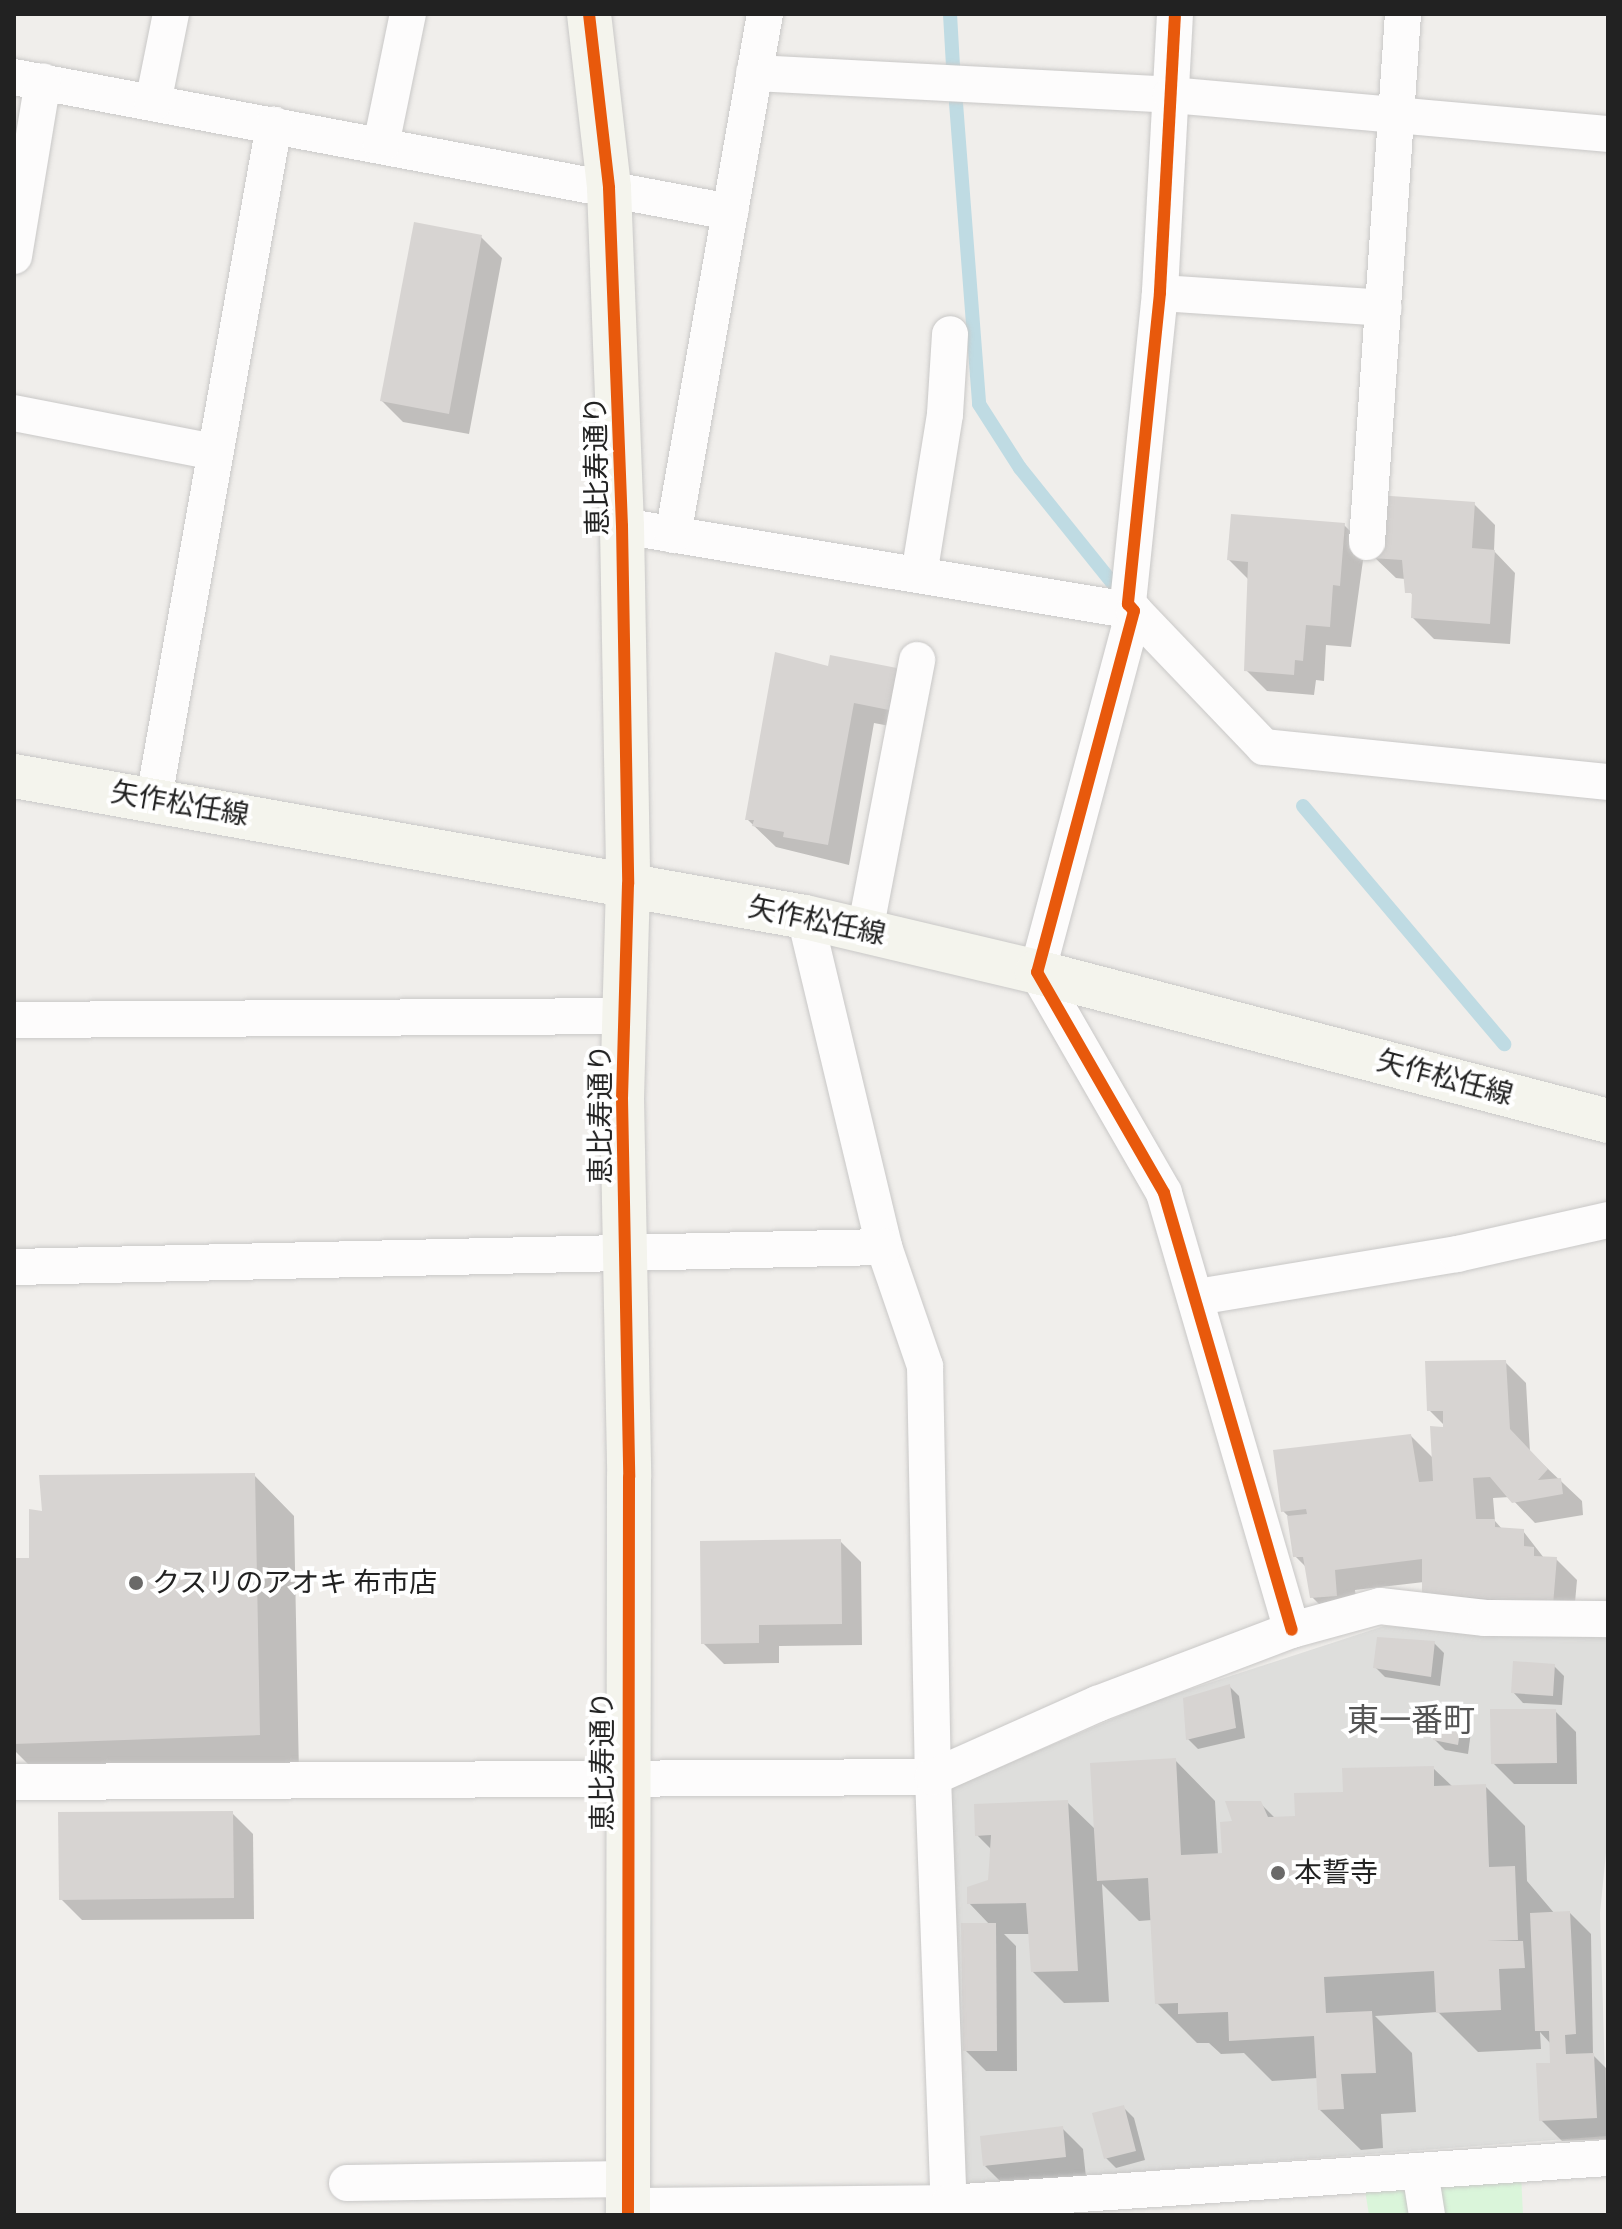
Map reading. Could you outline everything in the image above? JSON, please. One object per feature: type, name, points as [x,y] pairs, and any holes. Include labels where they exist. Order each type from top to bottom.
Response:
[{"type":"street","points":[[153,103],[171,14]]},
{"type":"street","points":[[381,145],[408,14]]},
{"type":"street","name":"恵比寿通り","points":[[589,14],[609,188],[622,526],[628,884],[622,1098],[627,1251],[628,2200]]},
{"type":"street","points":[[673,535],[765,14]]},
{"type":"street","points":[[1175,14],[1160,293],[1128,604],[1264,747],[1608,782]]},
{"type":"street","points":[[1367,542],[1403,14]]},
{"type":"street","points":[[754,73],[1171,95],[1608,134]]},
{"type":"street","points":[[14,256],[28,79],[730,212]]},
{"type":"street","points":[[154,798],[274,125]]},
{"type":"street","points":[[1160,293],[1383,308]]},
{"type":"street","points":[[919,575],[945,414],[950,334]]},
{"type":"street","points":[[14,413],[215,452]]},
{"type":"street","points":[[622,526],[1134,611]]},
{"type":"street","points":[[1134,611],[1037,972],[1164,1193],[1197,1297],[1292,1630]]},
{"type":"street","points":[[865,931],[917,660]]},
{"type":"street","name":"矢作松任線","points":[[14,776],[154,798],[805,917],[1037,972],[1608,1121]]},
{"type":"street","points":[[805,917],[884,1247],[925,1366],[933,1777],[949,2209]]},
{"type":"street","points":[[14,1020],[626,1016]]},
{"type":"street","points":[[1197,1297],[1457,1254],[1608,1220]]},
{"type":"street","points":[[14,1267],[884,1247]]},
{"type":"street","points":[[14,1782],[933,1777],[1097,1704],[1292,1630],[1380,1606],[1485,1618],[1608,1619]]},
{"type":"street","points":[[347,2183],[628,2200],[949,2209],[1608,2158]]},
{"type":"street","points":[[1420,2171],[1427,2215]]},
{"type":"shaded area","name":"本誓寺","points":[[1384,1626],[1608,1638],[1608,1833],[1600,1913],[1607,2136],[962,2185],[949,1789],[1157,1700]]},
{"type":"green space","points":[[1521,2174],[1523,2215],[1432,2215],[1429,2178]]},
{"type":"green space","points":[[1414,2181],[1418,2215],[1369,2215],[1364,2184]]},
{"type":"building","points":[[414,222],[482,235],[449,414],[380,401]]},
{"type":"building","points":[[1377,495],[1475,502],[1472,548],[1495,550],[1490,624],[1411,618],[1412,593],[1405,593],[1402,560],[1372,558]]},
{"type":"building","points":[[1231,514],[1345,523],[1340,586],[1333,585],[1330,627],[1306,625],[1303,661],[1295,660],[1294,675],[1244,671],[1248,562],[1227,560]]},
{"type":"building","points":[[775,652],[828,666],[830,655],[897,668],[889,710],[854,703],[828,845],[783,837],[784,832],[752,826],[754,820],[745,820]]},
{"type":"building","points":[[1506,1360],[1510,1429],[1548,1469],[1538,1480],[1561,1478],[1563,1494],[1512,1503],[1490,1477],[1473,1478],[1476,1519],[1495,1519],[1495,1527],[1524,1529],[1524,1546],[1534,1547],[1534,1556],[1557,1557],[1553,1605],[1422,1593],[1422,1559],[1335,1570],[1337,1596],[1310,1598],[1303,1557],[1293,1557],[1287,1516],[1307,1514],[1306,1509],[1281,1512],[1273,1450],[1411,1434],[1419,1482],[1433,1481],[1430,1426],[1443,1427],[1443,1411],[1427,1411],[1425,1361]]},
{"type":"building","name":"クスリのアオキ 布市店","points":[[255,1473],[260,1735],[14,1744],[15,1558],[29,1558],[29,1509],[42,1511],[39,1475]]},
{"type":"building","points":[[841,1539],[842,1624],[759,1625],[759,1643],[701,1644],[700,1541]]},
{"type":"building","points":[[1377,1637],[1435,1641],[1431,1677],[1373,1668]]},
{"type":"building","points":[[1513,1661],[1555,1664],[1553,1696],[1511,1693]]},
{"type":"building","points":[[1230,1684],[1236,1728],[1186,1740],[1183,1698]]},
{"type":"building","points":[[1438,1708],[1463,1712],[1458,1745],[1433,1740]]},
{"type":"building","points":[[1490,1709],[1556,1709],[1557,1763],[1491,1764]]},
{"type":"building","points":[[1176,1758],[1181,1855],[1222,1853],[1220,1822],[1232,1821],[1225,1801],[1261,1801],[1268,1817],[1295,1816],[1294,1793],[1343,1792],[1342,1768],[1434,1766],[1434,1786],[1486,1784],[1489,1867],[1515,1866],[1518,1940],[1487,1941],[1523,1941],[1525,1968],[1499,1969],[1501,2010],[1436,2013],[1434,1971],[1324,1977],[1326,2013],[1372,2011],[1376,2073],[1341,2074],[1344,2109],[1318,2110],[1314,2036],[1229,2041],[1228,2012],[1178,2014],[1178,2003],[1155,2004],[1148,1878],[1097,1881],[1090,1763]]},
{"type":"building","points":[[1068,1800],[1078,1971],[1031,1972],[1026,1903],[967,1904],[967,1887],[988,1880],[991,1835],[975,1836],[974,1804]]},
{"type":"building","points":[[233,1811],[234,1898],[59,1900],[58,1812]]},
{"type":"building","points":[[1570,1911],[1576,2034],[1565,2035],[1566,2054],[1594,2053],[1597,2118],[1539,2121],[1536,2063],[1550,2063],[1549,2031],[1535,2031],[1530,1913]]},
{"type":"building","points":[[961,1923],[996,1923],[997,2051],[963,2051]]},
{"type":"building","points":[[1124,2105],[1136,2151],[1104,2159],[1092,2113]]},
{"type":"building","points":[[1063,2126],[1066,2157],[983,2166],[980,2136]]},
{"type":"waterway","points":[[950,14],[953,66]]},
{"type":"waterway","points":[[956,103],[979,404],[1020,468],[1119,591]]},
{"type":"waterway","points":[[1303,806],[1504,1044]]},
{"type":"cycle path","points":[[589,14],[609,188],[622,526],[628,884],[622,1098],[629,1477],[628,2215]]},
{"type":"cycle path","points":[[1175,14],[1160,293],[1128,604],[1134,611],[1037,972],[1164,1193],[1292,1630]]},
{"type":"place","name":"クスリのアオキ 布市店","points":[[136,1583]]},
{"type":"place","name":"本誓寺","points":[[1278,1873]]},
{"type":"district","name":"東一番町","points":[[1411,1721]]}]
